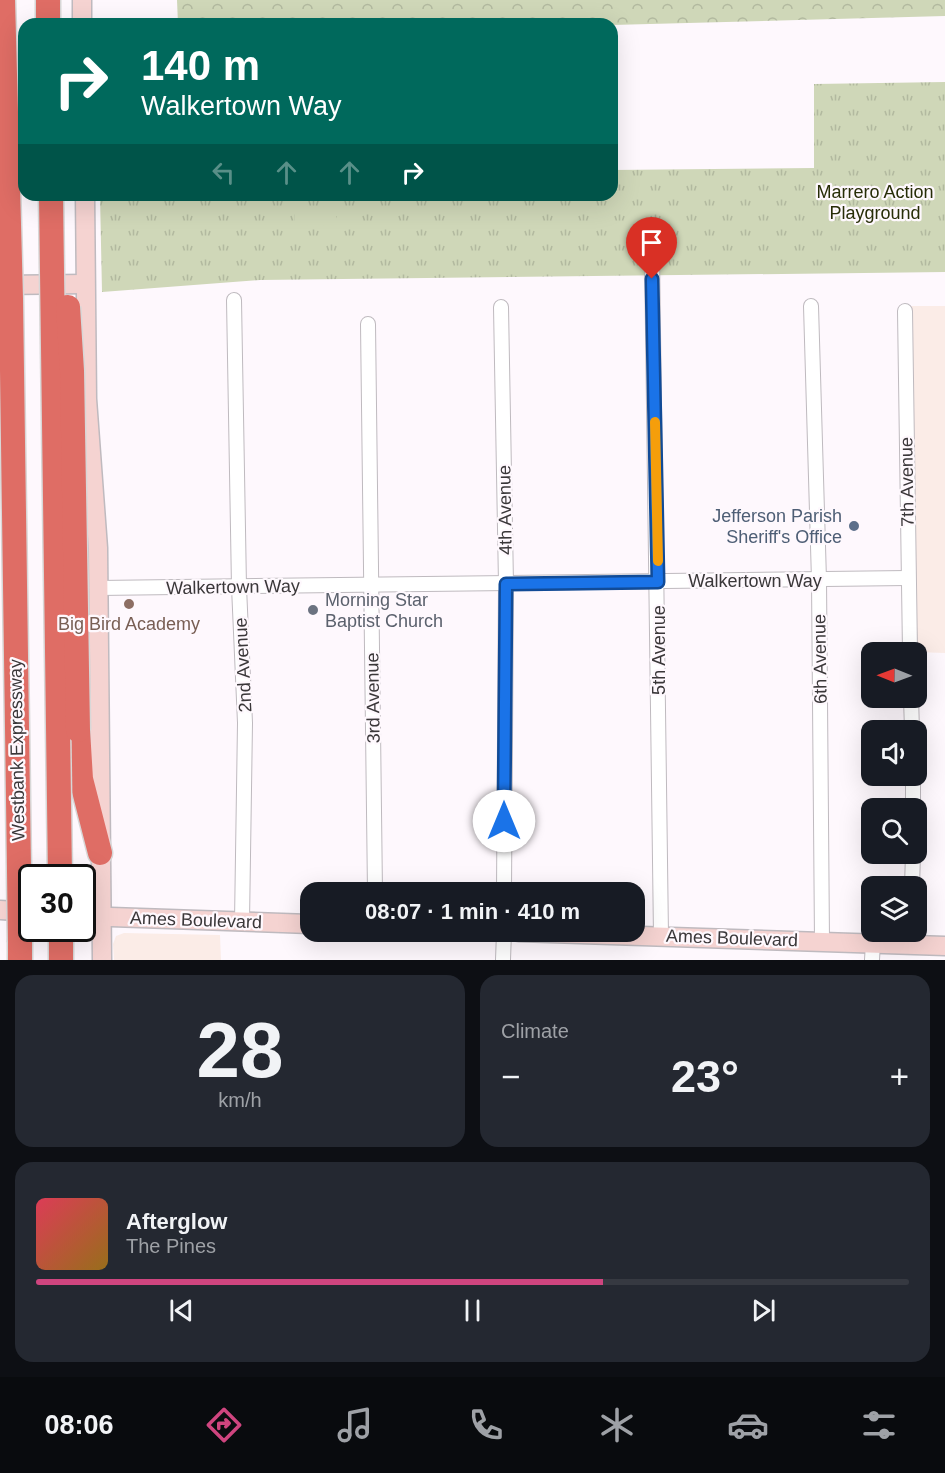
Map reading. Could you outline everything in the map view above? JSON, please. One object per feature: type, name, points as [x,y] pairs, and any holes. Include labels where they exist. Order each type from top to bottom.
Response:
[{"type":"highway","name":"Westbank Expressway","points":[[3,0],[11,299],[20,960]]},
{"type":"highway","points":[[48,0],[48,18]]},
{"type":"highway","points":[[51,201],[60,864]]},
{"type":"highway","points":[[60,201],[72,371],[78,730],[81,779],[100,853]]},
{"type":"highway","points":[[61,942],[61,960]]},
{"type":"main road","points":[[82,0],[82,18]]},
{"type":"main road","points":[[0,81],[18,80]]},
{"type":"main road","points":[[85,201],[87,399],[98,548],[100,853],[96,884]]},
{"type":"main road","points":[[0,285],[86,284]]},
{"type":"main road","points":[[0,910],[18,911]]},
{"type":"main road","name":"Ames Boulevard","points":[[96,916],[300,924]]},
{"type":"main road","points":[[96,934],[102,960]]},
{"type":"main road","name":"Ames Boulevard","points":[[645,936],[822,941],[873,951],[900,942]]},
{"type":"main road","name":"Ames Boulevard","points":[[927,942],[945,946]]},
{"type":"street","name":"5th Avenue","points":[[652,256],[661,936]]},
{"type":"street","name":"2nd Avenue","points":[[234,300],[239,587],[245,723],[242,922]]},
{"type":"street","name":"6th Avenue","points":[[812,306],[819,580],[822,941]]},
{"type":"street","name":"4th Avenue","points":[[501,308],[506,584],[504,882]]},
{"type":"street","name":"7th Avenue","points":[[905,311],[910,642]]},
{"type":"street","name":"3rd Avenue","points":[[368,324],[375,882]]},
{"type":"street","name":"Walkertown Way","points":[[98,588],[908,578]]},
{"type":"street","points":[[503,960],[504,942]]},
{"type":"shaded area","points":[[911,306],[945,306],[945,653],[927,652],[927,642],[916,642]]},
{"type":"shaded area","points":[[124,933],[220,935],[221,960],[114,960],[113,944],[116,936]]},
{"type":"green space","points":[[177,0],[945,0],[945,16],[618,25],[618,18],[178,18]]},
{"type":"green space","name":"Marrero Action Playground","points":[[945,82],[945,272],[260,280],[102,292],[100,201],[618,201],[618,170],[814,168],[814,84]]},
{"type":"green space","points":[[336,206],[336,225],[295,226],[295,207]]},
{"type":"slow traffic","points":[[655,422],[658,561]]},
{"type":"place","name":"Jefferson Parish Sheriff's Office","points":[[854,526]]},
{"type":"place","name":"Big Bird Academy","points":[[129,604]]},
{"type":"place","name":"Morning Star Baptist Church","points":[[313,610]]},
{"type":"route","points":[[504,821],[506,584],[658,582],[652,279]]}]
